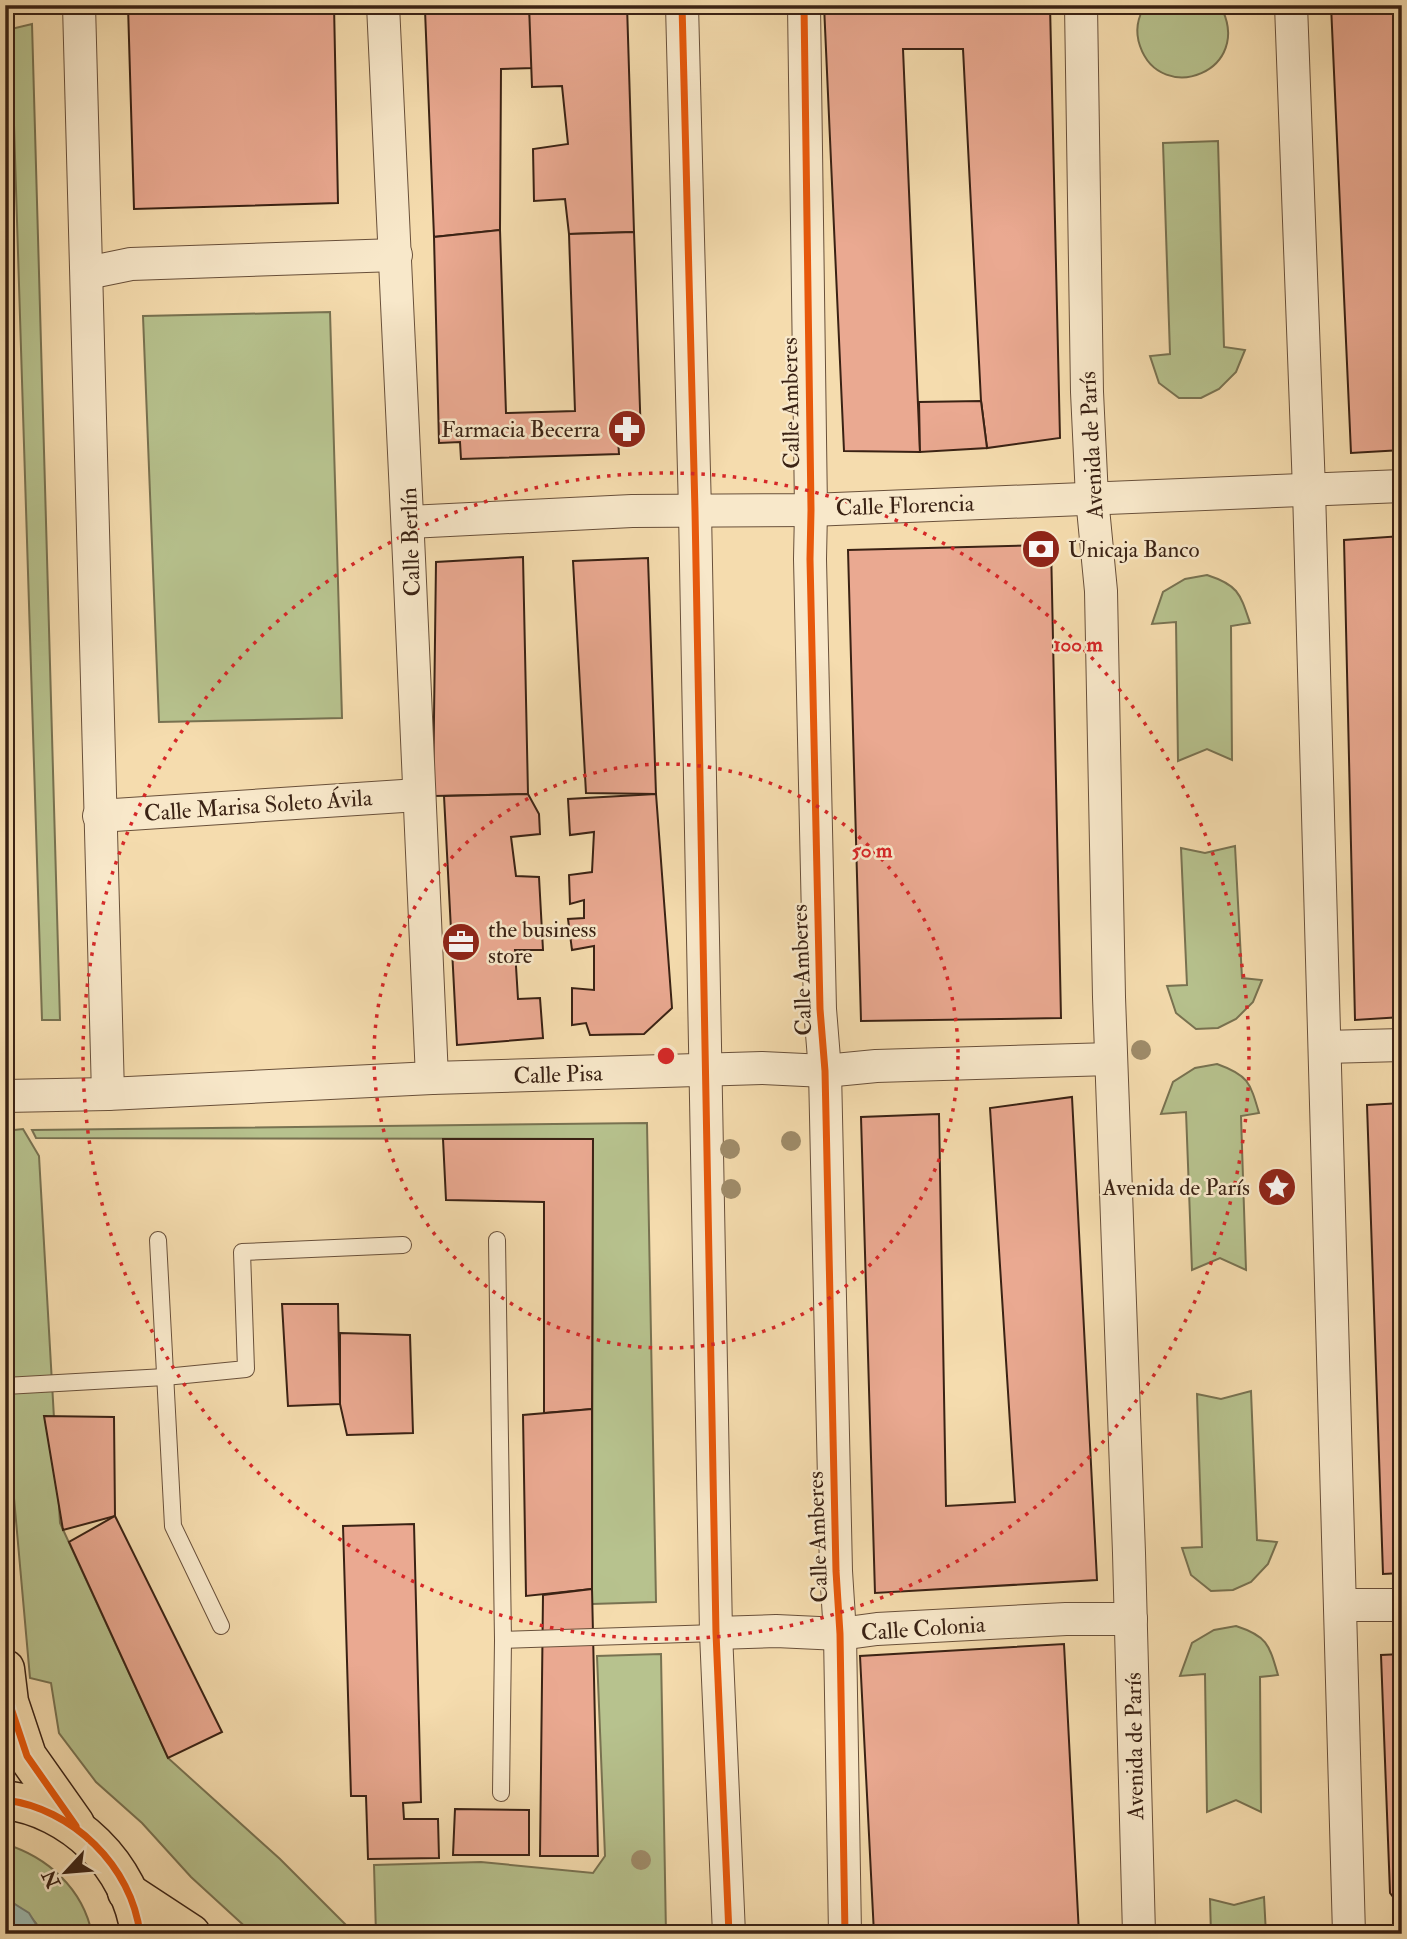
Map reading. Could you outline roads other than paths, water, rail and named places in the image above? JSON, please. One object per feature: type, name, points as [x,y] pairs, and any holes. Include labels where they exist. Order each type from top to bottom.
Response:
[{"type":"main road","points":[[5,1668],[9,1702],[27,1756],[80,1831],[107,1859],[127,1892],[140,1934]]},
{"type":"main road","points":[[5,1800],[47,1812],[80,1831]]},
{"type":"main road","points":[[127,1892],[191,1934]]},
{"type":"street","points":[[79,5],[108,1094]]},
{"type":"street","name":"Calle Berlín","points":[[383,5],[409,522],[418,795],[432,1078]]},
{"type":"street","points":[[682,5],[695,511],[716,1633],[729,1934]]},
{"type":"street","name":"Calle Amberes","points":[[804,5],[810,559],[820,1009],[825,1071],[840,1634],[845,1934]]},
{"type":"street","name":"Avenida de París","points":[[1081,5],[1087,392],[1092,498],[1101,591],[1111,1059],[1139,1934]]},
{"type":"street","points":[[1291,5],[1309,490],[1349,1934]]},
{"type":"street","points":[[87,273],[131,264],[396,255]]},
{"type":"street","name":"Calle Florencia","points":[[409,522],[632,511],[811,510],[1402,486]]},
{"type":"street","name":"Calle Marisa Soleto Ávila","points":[[99,816],[418,795]]},
{"type":"street","points":[[1325,1047],[1402,1045]]},
{"type":"street","name":"Calle Pisa","points":[[5,1096],[108,1094],[432,1078],[762,1068],[825,1071],[876,1066],[1111,1059]]},
{"type":"street","points":[[1340,1605],[1402,1605]]},
{"type":"street","name":"Calle Colonia","points":[[716,1633],[840,1634],[877,1629],[985,1623],[1131,1619]]},
{"type":"lane","points":[[158,1240],[173,1526],[221,1626]]},
{"type":"lane","points":[[497,1240],[503,1640],[501,1793]]},
{"type":"lane","points":[[5,1386],[165,1377],[246,1369],[242,1252],[402,1245]]},
{"type":"lane","points":[[503,1640],[716,1633]]},
{"type":"water","points":[[5,1898],[29,1913],[42,1934],[5,1934]]},
{"type":"place","name":"Farmacia Becerra","points":[[627,429]]},
{"type":"place","name":"Unicaja Banco","points":[[1041,549]]},
{"type":"place","name":"the business store","points":[[461,942]]},
{"type":"place","name":"Avenida de París","points":[[1277,1187]]}]
